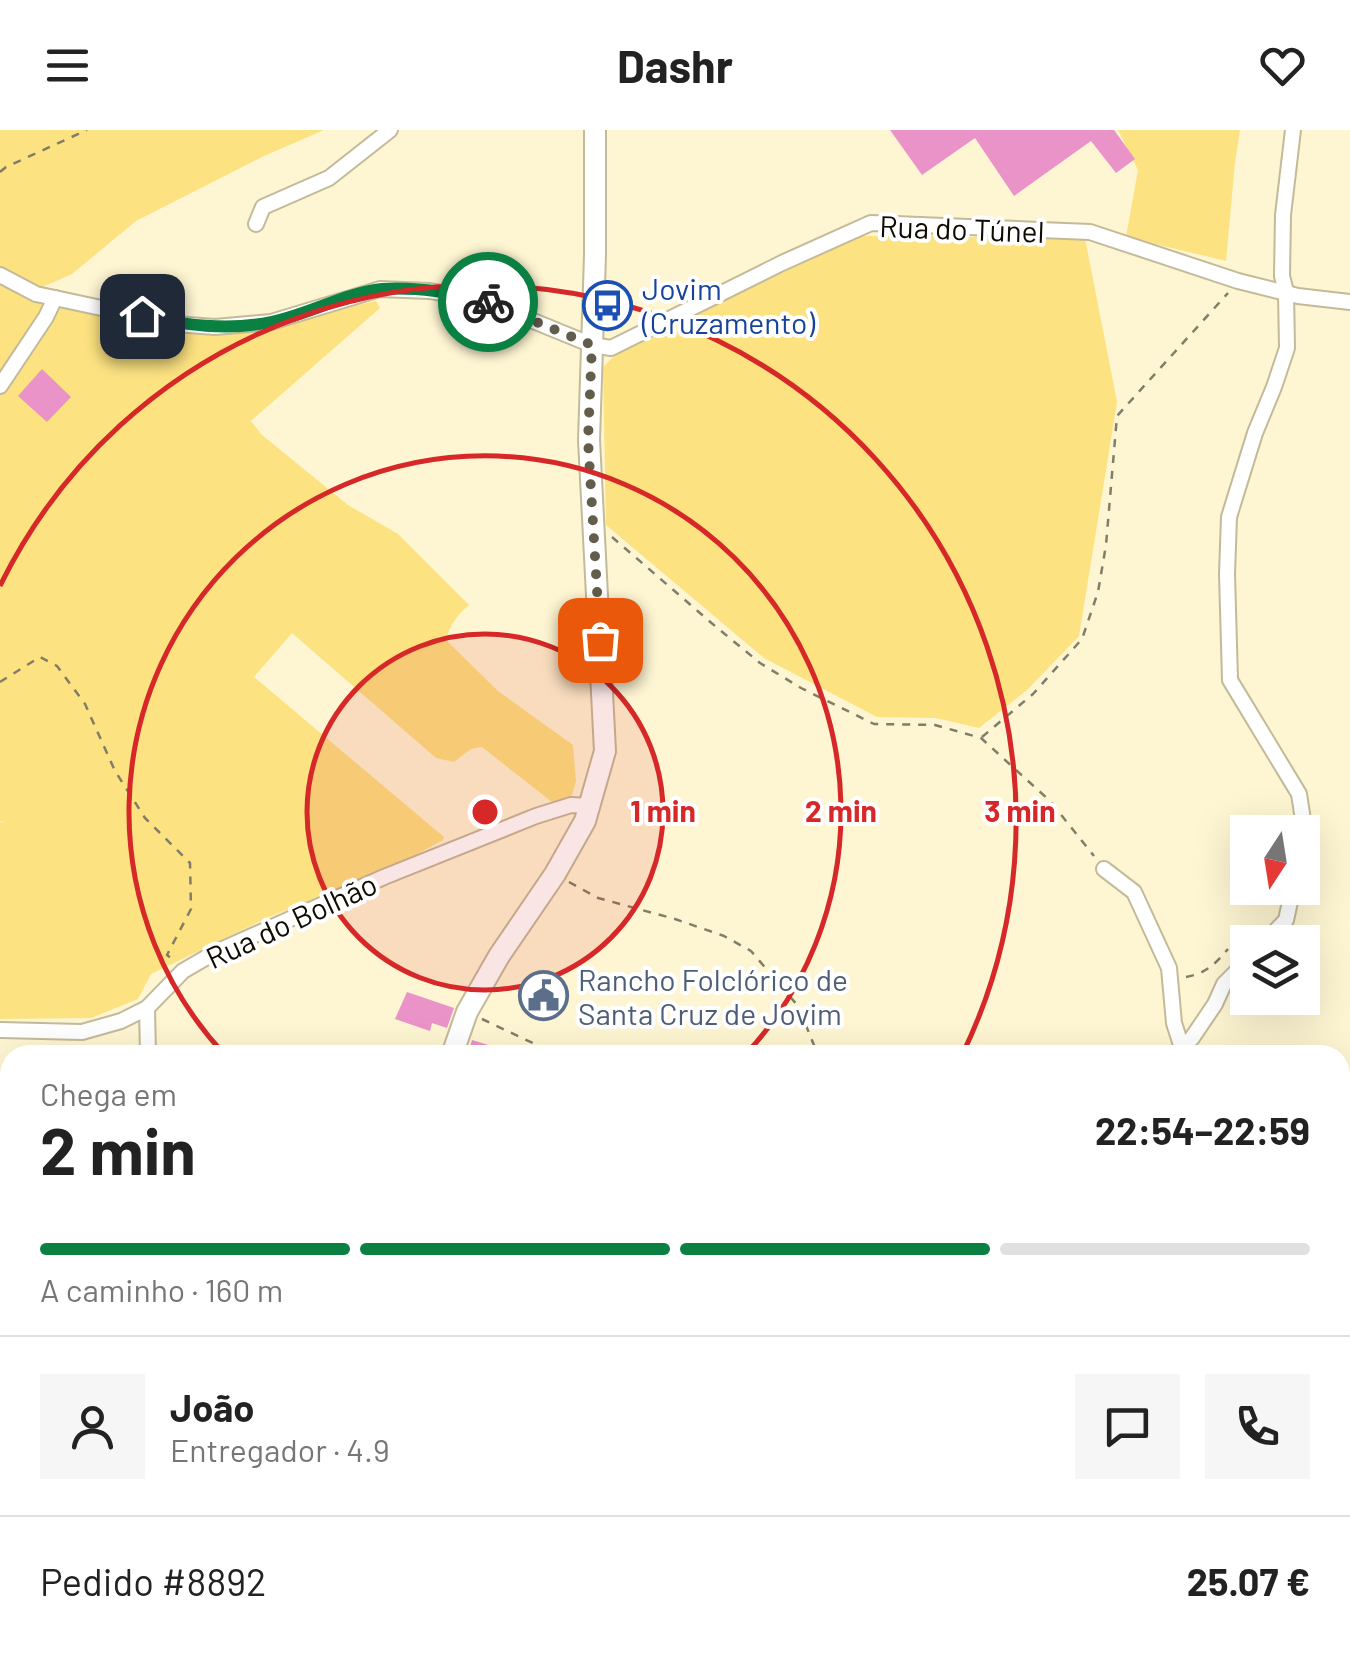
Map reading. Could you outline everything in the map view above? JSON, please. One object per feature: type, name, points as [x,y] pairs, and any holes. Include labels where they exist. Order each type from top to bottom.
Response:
[{"type":"main road","points":[[455,1045],[467,1012],[499,956],[555,874],[585,821],[606,751],[588,440],[592,345],[590,134]]},
{"type":"street","points":[[256,224],[263,207],[329,178],[390,130]]},
{"type":"street","points":[[1293,130],[1283,215],[1287,348],[1229,517],[1227,574],[1230,680],[1300,794],[1303,815]]},
{"type":"street","name":"Rua do Túnel","points":[[592,345],[611,348],[871,222],[1090,232],[1238,281],[1350,302]]},
{"type":"street","points":[[0,276],[36,294],[176,324],[215,326],[271,322],[380,289],[430,291],[482,300],[592,345]]},
{"type":"street","points":[[0,386],[55,298]]},
{"type":"street","name":"Rua do Bolhão","points":[[0,1030],[82,1032],[121,1021],[146,1008],[183,971],[384,876],[536,816],[571,805],[590,806]]},
{"type":"street","points":[[1104,869],[1134,892],[1169,968],[1179,1045]]},
{"type":"street","points":[[1186,1045],[1230,978]]},
{"type":"street","points":[[146,1008],[148,1045]]},
{"type":"path","points":[[0,172],[87,130]]},
{"type":"path","points":[[981,738],[1033,694],[1082,640],[1098,592],[1106,545],[1118,416],[1238,281]]},
{"type":"path","points":[[594,528],[614,538],[760,662],[801,688],[874,724],[935,725],[981,738],[1050,802],[1104,869]]},
{"type":"path","points":[[0,682],[40,657],[57,666],[85,704],[115,771],[145,818],[190,864],[190,909],[167,955],[183,971]]},
{"type":"path","points":[[555,874],[598,898],[675,918],[724,936],[751,951],[798,1006],[814,1045]]},
{"type":"path","points":[[1171,991],[1178,981],[1214,966],[1228,949]]},
{"type":"path","points":[[467,1012],[537,1045]]},
{"type":"shaded area","points":[[0,130],[324,130],[136,221],[72,274],[40,288],[64,307],[96,312],[127,290],[166,286],[185,320],[228,332],[376,301],[380,308],[251,421],[262,435],[348,505],[398,534],[469,605],[454,621],[446,640],[498,691],[573,745],[576,781],[572,795],[557,806],[482,747],[471,749],[454,762],[436,758],[292,633],[254,677],[443,840],[399,864],[269,917],[151,974],[138,999],[91,1018],[0,1019],[0,823],[5,821],[0,822]]},
{"type":"shaded area","points":[[1118,130],[1240,130],[1226,261],[1126,237],[1138,170]]},
{"type":"shaded area","points":[[904,231],[964,237],[1085,238],[1117,402],[1079,636],[1027,690],[979,728],[936,718],[877,717],[764,658],[606,525],[603,367],[620,350],[695,315],[699,303],[729,288],[778,275],[861,236],[887,236]]},
{"type":"building","points":[[890,130],[1114,130],[1135,159],[1116,173],[1091,141],[1014,196],[975,138],[922,175]]},
{"type":"building","points":[[42,369],[71,397],[47,422],[18,396]]},
{"type":"building","points":[[407,992],[454,1008],[447,1028],[432,1023],[430,1031],[395,1019]]},
{"type":"way so far","points":[[488,302],[592,345],[588,440],[600,640]]},
{"type":"place","name":"Jovim (Cruzamento)","points":[[607,305]]},
{"type":"place","name":"Rancho Folclórico de Santa Cruz de Jovim","points":[[543,996]]},
{"type":"route","points":[[142,316],[176,324],[215,326],[271,322],[380,289],[430,291],[488,302]]}]
